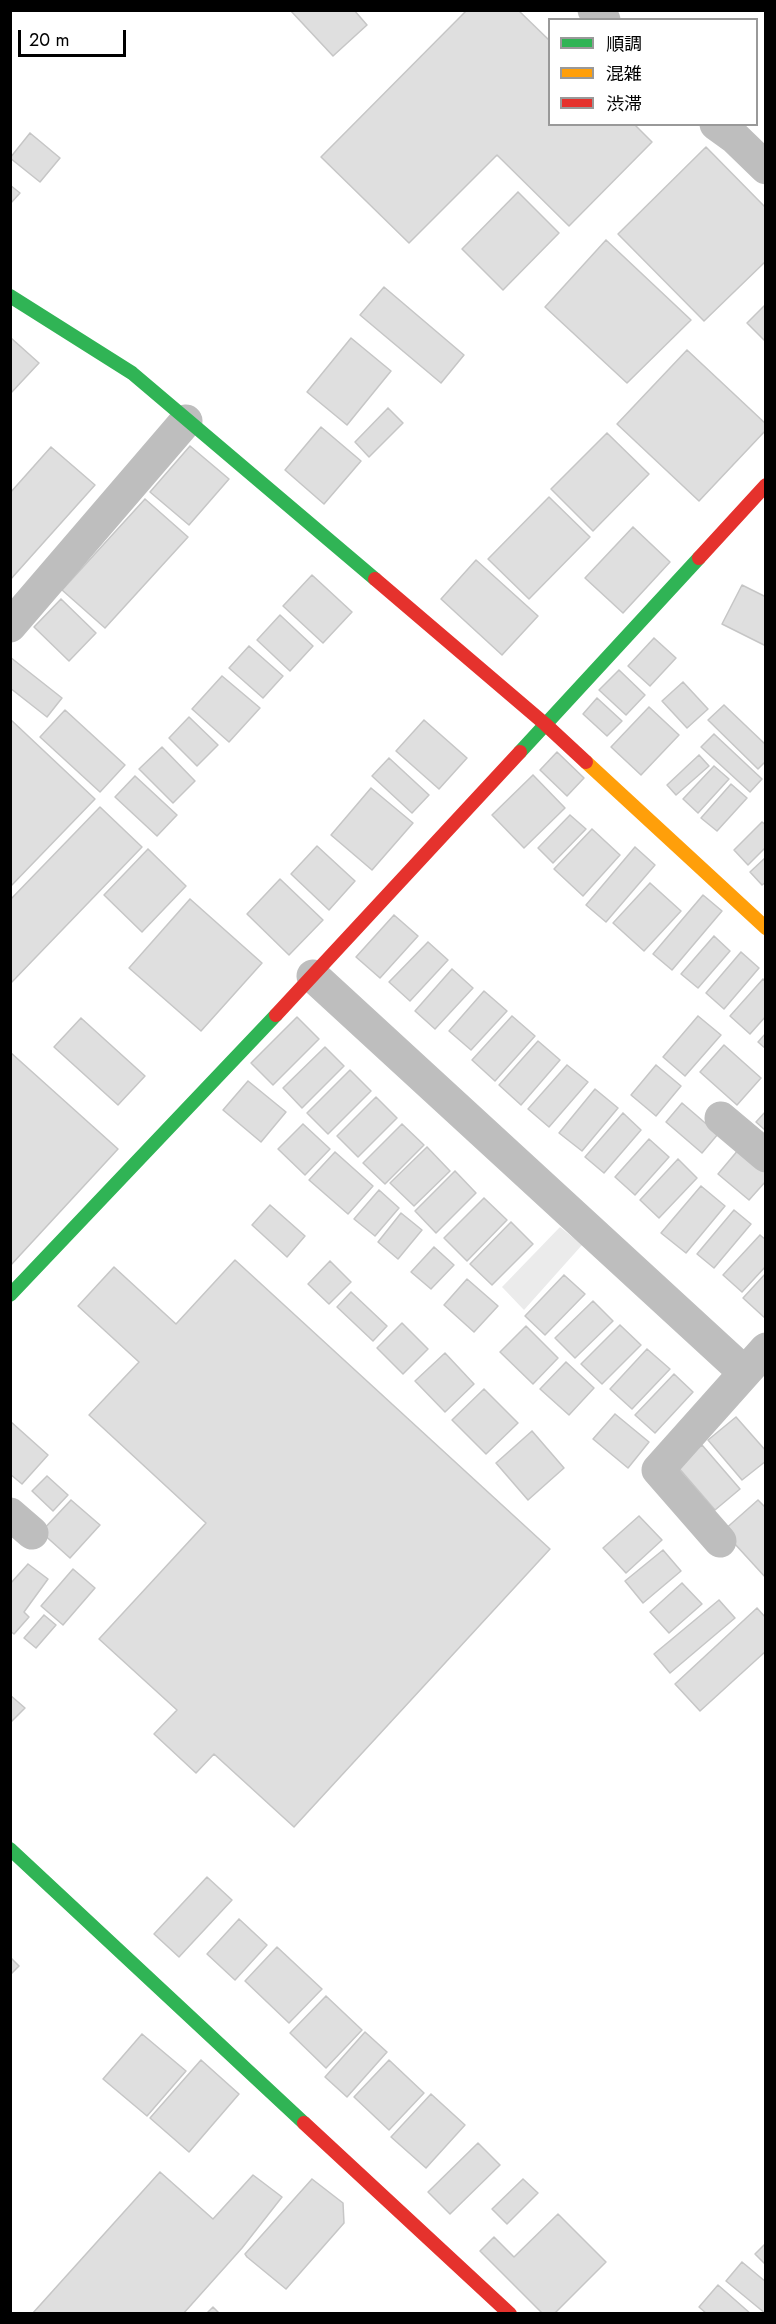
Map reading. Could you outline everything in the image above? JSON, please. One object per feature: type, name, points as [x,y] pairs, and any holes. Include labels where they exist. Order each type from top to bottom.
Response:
[{"type":"street","points":[[719,126],[734,137],[765,168]]},
{"type":"street","points":[[10,296],[132,373],[545,724],[765,928]]},
{"type":"street","points":[[10,626],[186,421]]},
{"type":"street","points":[[10,1295],[313,976],[765,485]]},
{"type":"street","points":[[313,976],[755,1361],[658,1470],[720,1541]]},
{"type":"street","points":[[722,1118],[765,1156]]},
{"type":"street","points":[[10,1849],[510,2313]]},
{"type":"shaded area","points":[[560,1227],[582,1245],[524,1310],[502,1287]]},
{"type":"building","points":[[290,10],[354,10],[367,25],[333,56]]},
{"type":"building","points":[[467,10],[518,10],[548,39],[548,126],[636,126],[652,142],[569,226],[497,155],[409,243],[321,157]]},
{"type":"building","points":[[30,133],[60,158],[40,182],[10,158]]},
{"type":"building","points":[[706,147],[766,208],[766,261],[704,321],[618,234]]},
{"type":"building","points":[[10,185],[20,193],[10,204]]},
{"type":"building","points":[[518,192],[559,233],[503,290],[462,249]]},
{"type":"building","points":[[606,240],[691,320],[627,383],[545,307]]},
{"type":"building","points":[[384,287],[464,355],[441,383],[360,315]]},
{"type":"building","points":[[766,304],[766,342],[747,323]]},
{"type":"building","points":[[351,338],[391,371],[347,425],[307,392]]},
{"type":"building","points":[[10,339],[39,363],[10,394]]},
{"type":"building","points":[[687,350],[766,424],[766,430],[699,501],[617,424]]},
{"type":"building","points":[[388,408],[403,423],[369,457],[355,442]]},
{"type":"building","points":[[321,427],[361,461],[324,504],[285,470]]},
{"type":"building","points":[[607,433],[649,474],[593,531],[551,489]]},
{"type":"building","points":[[190,446],[229,479],[189,525],[150,492]]},
{"type":"building","points":[[51,447],[95,485],[10,580],[10,493]]},
{"type":"building","points":[[549,497],[590,537],[529,599],[488,559]]},
{"type":"building","points":[[145,499],[188,537],[105,628],[62,590]]},
{"type":"building","points":[[633,527],[670,562],[623,613],[585,578]]},
{"type":"building","points":[[476,560],[538,616],[502,655],[441,599]]},
{"type":"building","points":[[312,575],[352,612],[323,643],[283,606]]},
{"type":"building","points":[[742,585],[766,597],[766,646],[722,624]]},
{"type":"building","points":[[61,599],[96,633],[69,661],[34,627]]},
{"type":"building","points":[[280,615],[313,646],[290,671],[257,640]]},
{"type":"building","points":[[654,638],[676,658],[650,686],[628,666]]},
{"type":"building","points":[[249,646],[283,676],[263,698],[229,668]]},
{"type":"building","points":[[10,657],[62,698],[47,717],[10,688]]},
{"type":"building","points":[[619,670],[645,695],[626,715],[599,690]]},
{"type":"building","points":[[222,676],[260,708],[229,742],[192,709]]},
{"type":"building","points":[[683,682],[708,709],[687,728],[662,701]]},
{"type":"building","points":[[597,698],[622,721],[607,736],[583,714]]},
{"type":"building","points":[[724,705],[766,745],[766,761],[758,769],[708,720]]},
{"type":"building","points":[[649,707],[679,735],[641,775],[611,747]]},
{"type":"building","points":[[65,710],[125,765],[100,792],[40,737]]},
{"type":"building","points":[[189,717],[218,745],[197,766],[169,738]]},
{"type":"building","points":[[10,719],[95,799],[10,887]]},
{"type":"building","points":[[424,720],[467,758],[439,789],[396,751]]},
{"type":"building","points":[[714,734],[762,779],[750,792],[701,747]]},
{"type":"building","points":[[162,747],[195,781],[173,803],[139,769]]},
{"type":"building","points":[[557,752],[584,778],[567,796],[540,770]]},
{"type":"building","points":[[699,755],[709,766],[676,795],[667,785]]},
{"type":"building","points":[[389,758],[429,795],[412,813],[372,776]]},
{"type":"building","points":[[714,766],[729,779],[698,813],[683,799]]},
{"type":"building","points":[[533,775],[565,808],[524,848],[492,815]]},
{"type":"building","points":[[135,776],[177,815],[157,836],[115,797]]},
{"type":"building","points":[[731,784],[747,798],[717,831],[701,818]]},
{"type":"building","points":[[371,788],[413,823],[372,870],[331,835]]},
{"type":"building","points":[[100,807],[142,847],[10,984],[10,900]]},
{"type":"building","points":[[570,815],[586,829],[553,863],[538,848]]},
{"type":"building","points":[[762,822],[766,825],[766,847],[748,865],[734,850]]},
{"type":"building","points":[[592,829],[620,855],[583,896],[554,869]]},
{"type":"building","points":[[317,846],[355,881],[329,910],[291,874]]},
{"type":"building","points":[[635,847],[655,865],[606,922],[586,905]]},
{"type":"building","points":[[148,849],[186,886],[142,932],[104,895]]},
{"type":"building","points":[[766,857],[766,882],[762,885],[750,872]]},
{"type":"building","points":[[280,879],[323,920],[289,955],[247,914]]},
{"type":"building","points":[[650,883],[681,911],[644,951],[613,923]]},
{"type":"building","points":[[703,895],[722,911],[672,970],[653,954]]},
{"type":"building","points":[[190,899],[262,963],[201,1031],[129,968]]},
{"type":"building","points":[[394,915],[418,936],[380,978],[356,957]]},
{"type":"building","points":[[714,936],[730,951],[698,988],[681,974]]},
{"type":"building","points":[[428,942],[448,960],[410,1001],[389,982]]},
{"type":"building","points":[[741,952],[759,968],[724,1009],[706,993]]},
{"type":"building","points":[[452,969],[473,988],[435,1029],[415,1011]]},
{"type":"building","points":[[763,979],[766,982],[766,1016],[750,1034],[730,1016]]},
{"type":"building","points":[[484,991],[507,1011],[471,1050],[449,1031]]},
{"type":"building","points":[[512,1016],[535,1036],[495,1081],[472,1060]]},
{"type":"building","points":[[698,1016],[721,1035],[685,1076],[663,1057]]},
{"type":"building","points":[[297,1017],[319,1039],[273,1085],[251,1063]]},
{"type":"building","points":[[81,1018],[145,1076],[118,1105],[54,1047]]},
{"type":"building","points":[[766,1033],[766,1049],[758,1042]]},
{"type":"building","points":[[538,1041],[560,1060],[521,1105],[499,1085]]},
{"type":"building","points":[[724,1045],[761,1078],[737,1105],[700,1072]]},
{"type":"building","points":[[325,1047],[344,1066],[302,1108],[283,1088]]},
{"type":"building","points":[[10,1052],[118,1149],[10,1266]]},
{"type":"building","points":[[567,1065],[588,1082],[549,1127],[528,1109]]},
{"type":"building","points":[[656,1065],[681,1086],[656,1116],[631,1095]]},
{"type":"building","points":[[350,1070],[371,1091],[328,1134],[307,1113]]},
{"type":"building","points":[[248,1081],[286,1112],[261,1142],[223,1110]]},
{"type":"building","points":[[595,1089],[618,1108],[582,1151],[559,1133]]},
{"type":"building","points":[[376,1097],[397,1118],[358,1157],[337,1136]]},
{"type":"building","points":[[682,1103],[718,1134],[702,1153],[666,1122]]},
{"type":"building","points":[[766,1111],[766,1131],[756,1122]]},
{"type":"building","points":[[623,1113],[641,1130],[604,1173],[585,1157]]},
{"type":"building","points":[[303,1124],[330,1149],[305,1175],[278,1149]]},
{"type":"building","points":[[402,1124],[424,1145],[385,1184],[363,1163]]},
{"type":"building","points":[[649,1139],[669,1157],[635,1195],[615,1177]]},
{"type":"building","points":[[427,1147],[450,1171],[414,1206],[390,1183]]},
{"type":"building","points":[[739,1149],[766,1170],[766,1181],[749,1200],[718,1174]]},
{"type":"building","points":[[335,1152],[373,1186],[348,1214],[309,1180]]},
{"type":"building","points":[[678,1159],[697,1178],[659,1218],[640,1200]]},
{"type":"building","points":[[455,1171],[476,1193],[436,1233],[415,1211]]},
{"type":"building","points":[[701,1186],[725,1206],[686,1253],[661,1233]]},
{"type":"building","points":[[379,1190],[399,1208],[375,1236],[354,1219]]},
{"type":"building","points":[[484,1198],[507,1220],[467,1261],[444,1238]]},
{"type":"building","points":[[270,1205],[305,1236],[287,1257],[252,1225]]},
{"type":"building","points":[[734,1210],[751,1224],[714,1268],[697,1254]]},
{"type":"building","points":[[401,1213],[422,1230],[398,1259],[378,1242]]},
{"type":"building","points":[[511,1222],[533,1244],[492,1285],[470,1264]]},
{"type":"building","points":[[760,1235],[766,1240],[766,1266],[742,1292],[723,1275]]},
{"type":"building","points":[[434,1247],[454,1265],[431,1289],[411,1272]]},
{"type":"building","points":[[235,1260],[550,1549],[294,1827],[214,1754],[196,1773],[154,1734],[177,1710],[99,1639],[206,1523],[89,1415],[139,1362],[78,1306],[114,1267],[176,1324]]},
{"type":"building","points":[[330,1261],[351,1282],[329,1304],[308,1284]]},
{"type":"building","points":[[766,1273],[766,1319],[743,1298]]},
{"type":"building","points":[[564,1275],[585,1294],[545,1335],[525,1316]]},
{"type":"building","points":[[467,1279],[498,1306],[474,1332],[444,1305]]},
{"type":"building","points":[[351,1292],[387,1326],[373,1341],[337,1307]]},
{"type":"building","points":[[593,1301],[613,1321],[575,1358],[555,1338]]},
{"type":"building","points":[[402,1323],[428,1349],[403,1374],[377,1348]]},
{"type":"building","points":[[620,1325],[641,1345],[602,1384],[581,1364]]},
{"type":"building","points":[[526,1326],[558,1358],[533,1384],[500,1352]]},
{"type":"building","points":[[647,1349],[670,1369],[632,1409],[610,1389]]},
{"type":"building","points":[[445,1353],[474,1384],[445,1412],[415,1381]]},
{"type":"building","points":[[566,1362],[594,1388],[569,1415],[540,1389]]},
{"type":"building","points":[[674,1374],[693,1392],[655,1433],[635,1415]]},
{"type":"building","points":[[484,1389],[518,1423],[486,1454],[452,1420]]},
{"type":"building","points":[[615,1414],[649,1442],[628,1468],[593,1439]]},
{"type":"building","points":[[736,1417],[766,1451],[766,1461],[742,1480],[708,1440]]},
{"type":"building","points":[[10,1421],[48,1455],[22,1484],[10,1474]]},
{"type":"building","points":[[532,1431],[564,1468],[528,1500],[496,1463]]},
{"type":"building","points":[[702,1445],[740,1489],[715,1510],[677,1466]]},
{"type":"building","points":[[47,1476],[68,1495],[53,1511],[32,1491]]},
{"type":"building","points":[[71,1500],[100,1525],[70,1558],[41,1532]]},
{"type":"building","points":[[758,1500],[766,1508],[766,1578],[723,1531]]},
{"type":"building","points":[[639,1516],[662,1540],[626,1573],[603,1548]]},
{"type":"building","points":[[663,1550],[681,1571],[643,1603],[625,1581]]},
{"type":"building","points":[[28,1564],[48,1579],[24,1612],[29,1617],[14,1634],[10,1631],[10,1584]]},
{"type":"building","points":[[73,1569],[95,1588],[63,1625],[41,1606]]},
{"type":"building","points":[[682,1583],[702,1604],[669,1633],[650,1612]]},
{"type":"building","points":[[719,1600],[735,1618],[670,1673],[654,1654]]},
{"type":"building","points":[[757,1608],[766,1618],[766,1651],[700,1711],[675,1684]]},
{"type":"building","points":[[44,1615],[56,1625],[36,1648],[24,1638]]},
{"type":"building","points":[[10,1695],[25,1708],[10,1723]]},
{"type":"building","points":[[207,1877],[232,1900],[179,1957],[154,1934]]},
{"type":"building","points":[[239,1919],[267,1945],[235,1980],[207,1954]]},
{"type":"building","points":[[277,1947],[322,1989],[289,2023],[245,1981]]},
{"type":"building","points":[[10,1957],[19,1966],[10,1975]]},
{"type":"building","points":[[326,1996],[362,2030],[326,2068],[290,2033]]},
{"type":"building","points":[[365,2032],[387,2052],[347,2097],[325,2077]]},
{"type":"building","points":[[142,2034],[186,2071],[147,2116],[103,2079]]},
{"type":"building","points":[[201,2060],[239,2094],[189,2152],[150,2118]]},
{"type":"building","points":[[389,2060],[424,2093],[389,2130],[354,2097]]},
{"type":"building","points":[[431,2094],[465,2125],[426,2168],[391,2137]]},
{"type":"building","points":[[478,2143],[500,2165],[450,2214],[428,2192]]},
{"type":"building","points":[[160,2172],[213,2219],[253,2175],[282,2197],[242,2248],[183,2314],[32,2314]]},
{"type":"building","points":[[312,2179],[343,2203],[344,2223],[286,2289],[245,2254]]},
{"type":"building","points":[[523,2179],[538,2193],[507,2224],[492,2209]]},
{"type":"building","points":[[558,2214],[606,2262],[554,2314],[543,2314],[480,2251],[494,2237],[514,2257]]},
{"type":"building","points":[[766,2243],[766,2265],[755,2254]]},
{"type":"building","points":[[742,2262],[766,2282],[766,2314],[726,2281]]},
{"type":"building","points":[[718,2285],[751,2314],[707,2314],[699,2307]]},
{"type":"building","points":[[213,2307],[220,2314],[206,2314]]},
{"type":"traffic: fast","points":[[10,296],[132,373],[375,579]]},
{"type":"traffic: fast","points":[[520,752],[699,558]]},
{"type":"traffic: fast","points":[[10,1295],[276,1015]]},
{"type":"traffic: fast","points":[[10,1849],[304,2123]]},
{"type":"traffic: slow","points":[[586,762],[766,928]]},
{"type":"traffic: jam","points":[[699,558],[766,485]]},
{"type":"traffic: jam","points":[[375,579],[545,724],[586,762]]},
{"type":"traffic: jam","points":[[276,1015],[520,752]]},
{"type":"traffic: jam","points":[[304,2123],[510,2314]]}]
